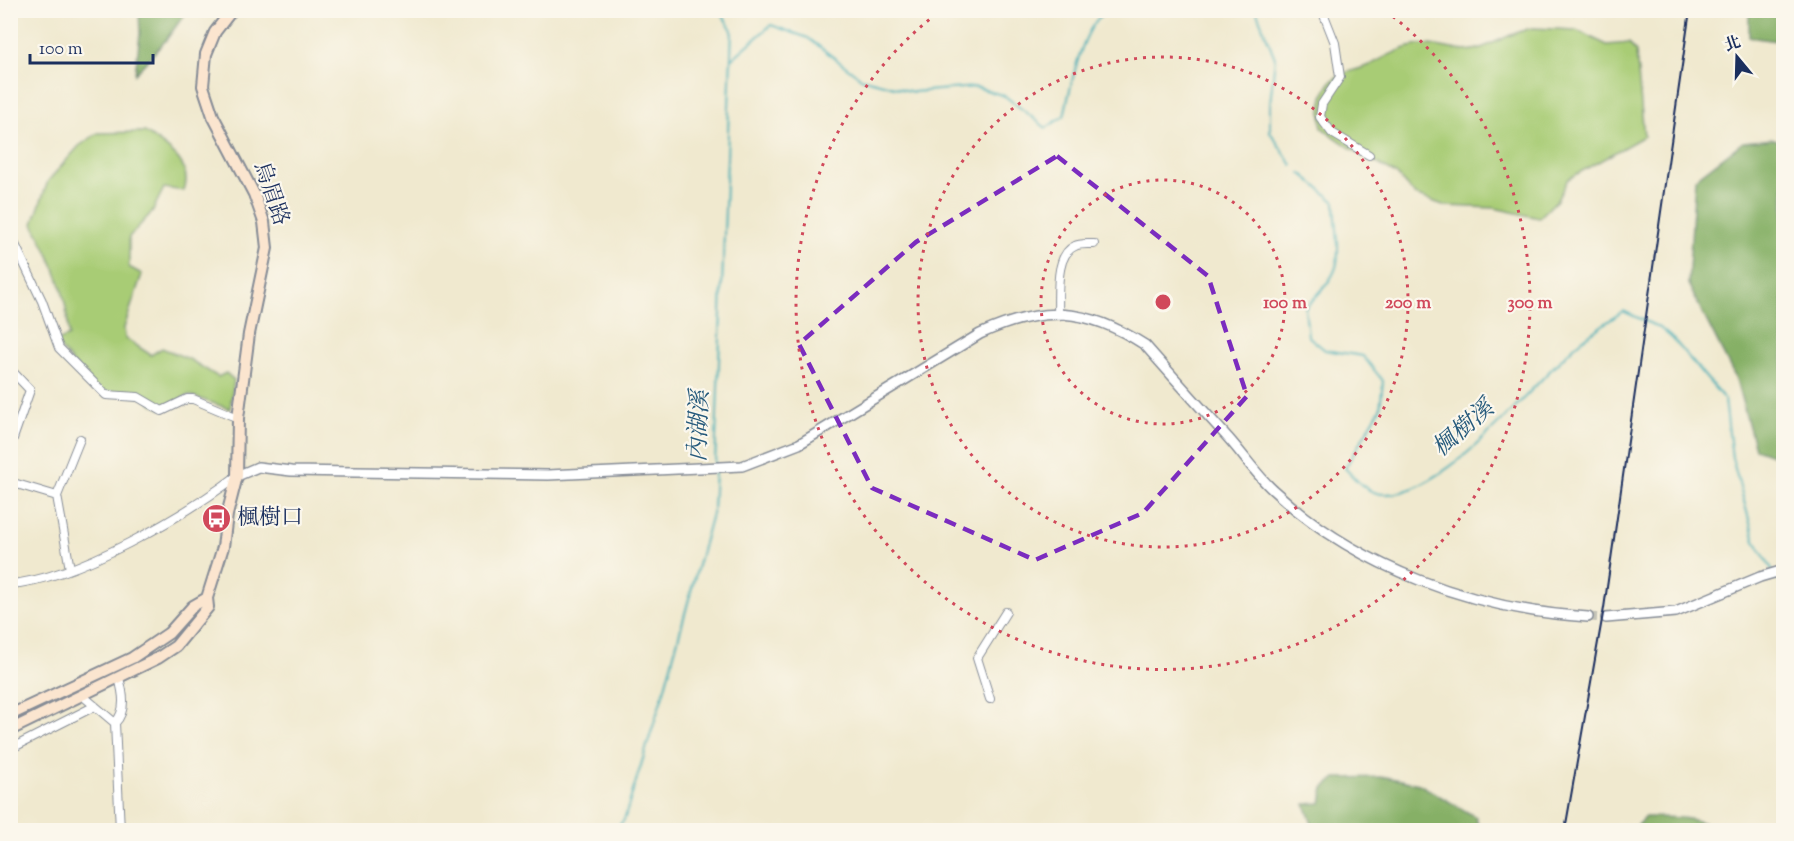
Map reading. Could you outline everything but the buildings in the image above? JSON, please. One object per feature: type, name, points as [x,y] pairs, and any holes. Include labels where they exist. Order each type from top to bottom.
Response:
[{"type":"main road","name":"烏眉路","points":[[10,730],[119,678],[176,646],[201,619],[208,607],[207,598],[224,547],[227,515],[237,476],[238,418],[249,334],[267,248],[264,222],[254,194],[213,116],[203,86],[206,54],[215,32],[232,10]]},
{"type":"main road","points":[[10,715],[132,658],[169,633],[193,606],[207,598]]},
{"type":"street","points":[[1322,10],[1335,43],[1340,77],[1322,104],[1320,117],[1332,133],[1369,154]]},
{"type":"street","points":[[10,234],[42,301],[59,348],[98,390],[110,396],[138,397],[162,411],[187,399],[200,400],[238,418]]},
{"type":"street","points":[[1058,314],[1060,267],[1066,252],[1076,245],[1094,244]]},
{"type":"street","points":[[10,584],[70,569],[112,551],[211,496],[237,476],[258,467],[291,471],[548,475],[685,471],[742,466],[800,444],[980,334],[1024,316],[1058,314],[1081,315],[1103,323],[1144,345],[1271,489],[1329,533],[1358,551],[1448,591],[1536,612],[1588,617]]},
{"type":"street","points":[[10,369],[30,390],[10,447]]},
{"type":"street","points":[[70,569],[57,496],[80,439]]},
{"type":"street","points":[[10,482],[57,496]]},
{"type":"street","points":[[1606,618],[1676,612],[1760,576],[1784,570]]},
{"type":"street","points":[[990,699],[977,658],[1006,612]]},
{"type":"street","points":[[115,723],[120,719],[124,696],[119,678]]},
{"type":"street","points":[[83,696],[115,723],[120,831]]},
{"type":"street","points":[[10,749],[95,706]]},
{"type":"highlighted area","points":[[1057,156],[1208,276],[1247,396],[1143,513],[1035,560],[872,488],[799,344],[916,242]]},
{"type":"green space","points":[[139,11],[187,11],[166,40],[135,74],[140,34]]},
{"type":"green space","points":[[1749,11],[1783,11],[1783,42],[1749,37]]},
{"type":"green space","points":[[1533,28],[1576,30],[1607,45],[1629,43],[1636,52],[1644,136],[1568,179],[1557,200],[1539,218],[1494,208],[1446,206],[1415,195],[1396,174],[1352,149],[1322,128],[1323,96],[1330,83],[1343,74],[1413,46],[1427,45],[1463,51],[1478,49]]},
{"type":"green space","points":[[145,132],[176,156],[185,172],[186,181],[184,191],[164,188],[152,212],[129,237],[129,267],[142,274],[124,328],[125,338],[151,355],[162,348],[189,359],[218,377],[226,373],[234,380],[230,409],[189,395],[161,409],[142,397],[96,390],[55,342],[69,336],[65,304],[58,277],[33,224],[48,181],[79,146],[98,133]]},
{"type":"green space","points":[[1774,139],[1784,143],[1783,459],[1755,449],[1736,379],[1688,284],[1695,179],[1743,142]]},
{"type":"green space","points":[[1386,777],[1419,784],[1476,817],[1479,830],[1314,830],[1305,804],[1321,803],[1324,788],[1336,778]]},
{"type":"green space","points":[[1645,817],[1674,817],[1692,820],[1719,830],[1632,830]]},
{"type":"waterway","name":"內湖溪","points":[[715,465],[732,30],[719,10]]},
{"type":"waterway","name":"楓樹溪","points":[[733,58],[771,25],[808,38],[861,78],[913,92],[976,87],[1005,96],[1046,128],[1064,116],[1084,42],[1099,18],[1108,10]]},
{"type":"waterway","name":"楓樹溪","points":[[1256,10],[1275,58],[1270,104],[1270,132],[1292,165]]},
{"type":"waterway","name":"楓樹溪","points":[[1301,173],[1335,202],[1338,243],[1334,273],[1305,308],[1308,336],[1325,350],[1363,356],[1383,381],[1380,409],[1345,468],[1363,486],[1374,492],[1386,494],[1410,489],[1434,477],[1460,459],[1485,437],[1589,334],[1623,311],[1660,328],[1673,339],[1725,400],[1732,458],[1755,541],[1773,571]]},
{"type":"waterway","name":"內湖溪","points":[[615,830],[624,820],[664,691],[713,510],[715,471]]},
{"type":"waterway","name":"楓樹溪","points":[[1776,576],[1784,589]]},
{"type":"tunnel","points":[[1588,617],[1606,618]]},
{"type":"railway","points":[[1565,830],[1604,608],[1690,10]]},
{"type":"place","name":"楓樹口","points":[[216,519]]}]
